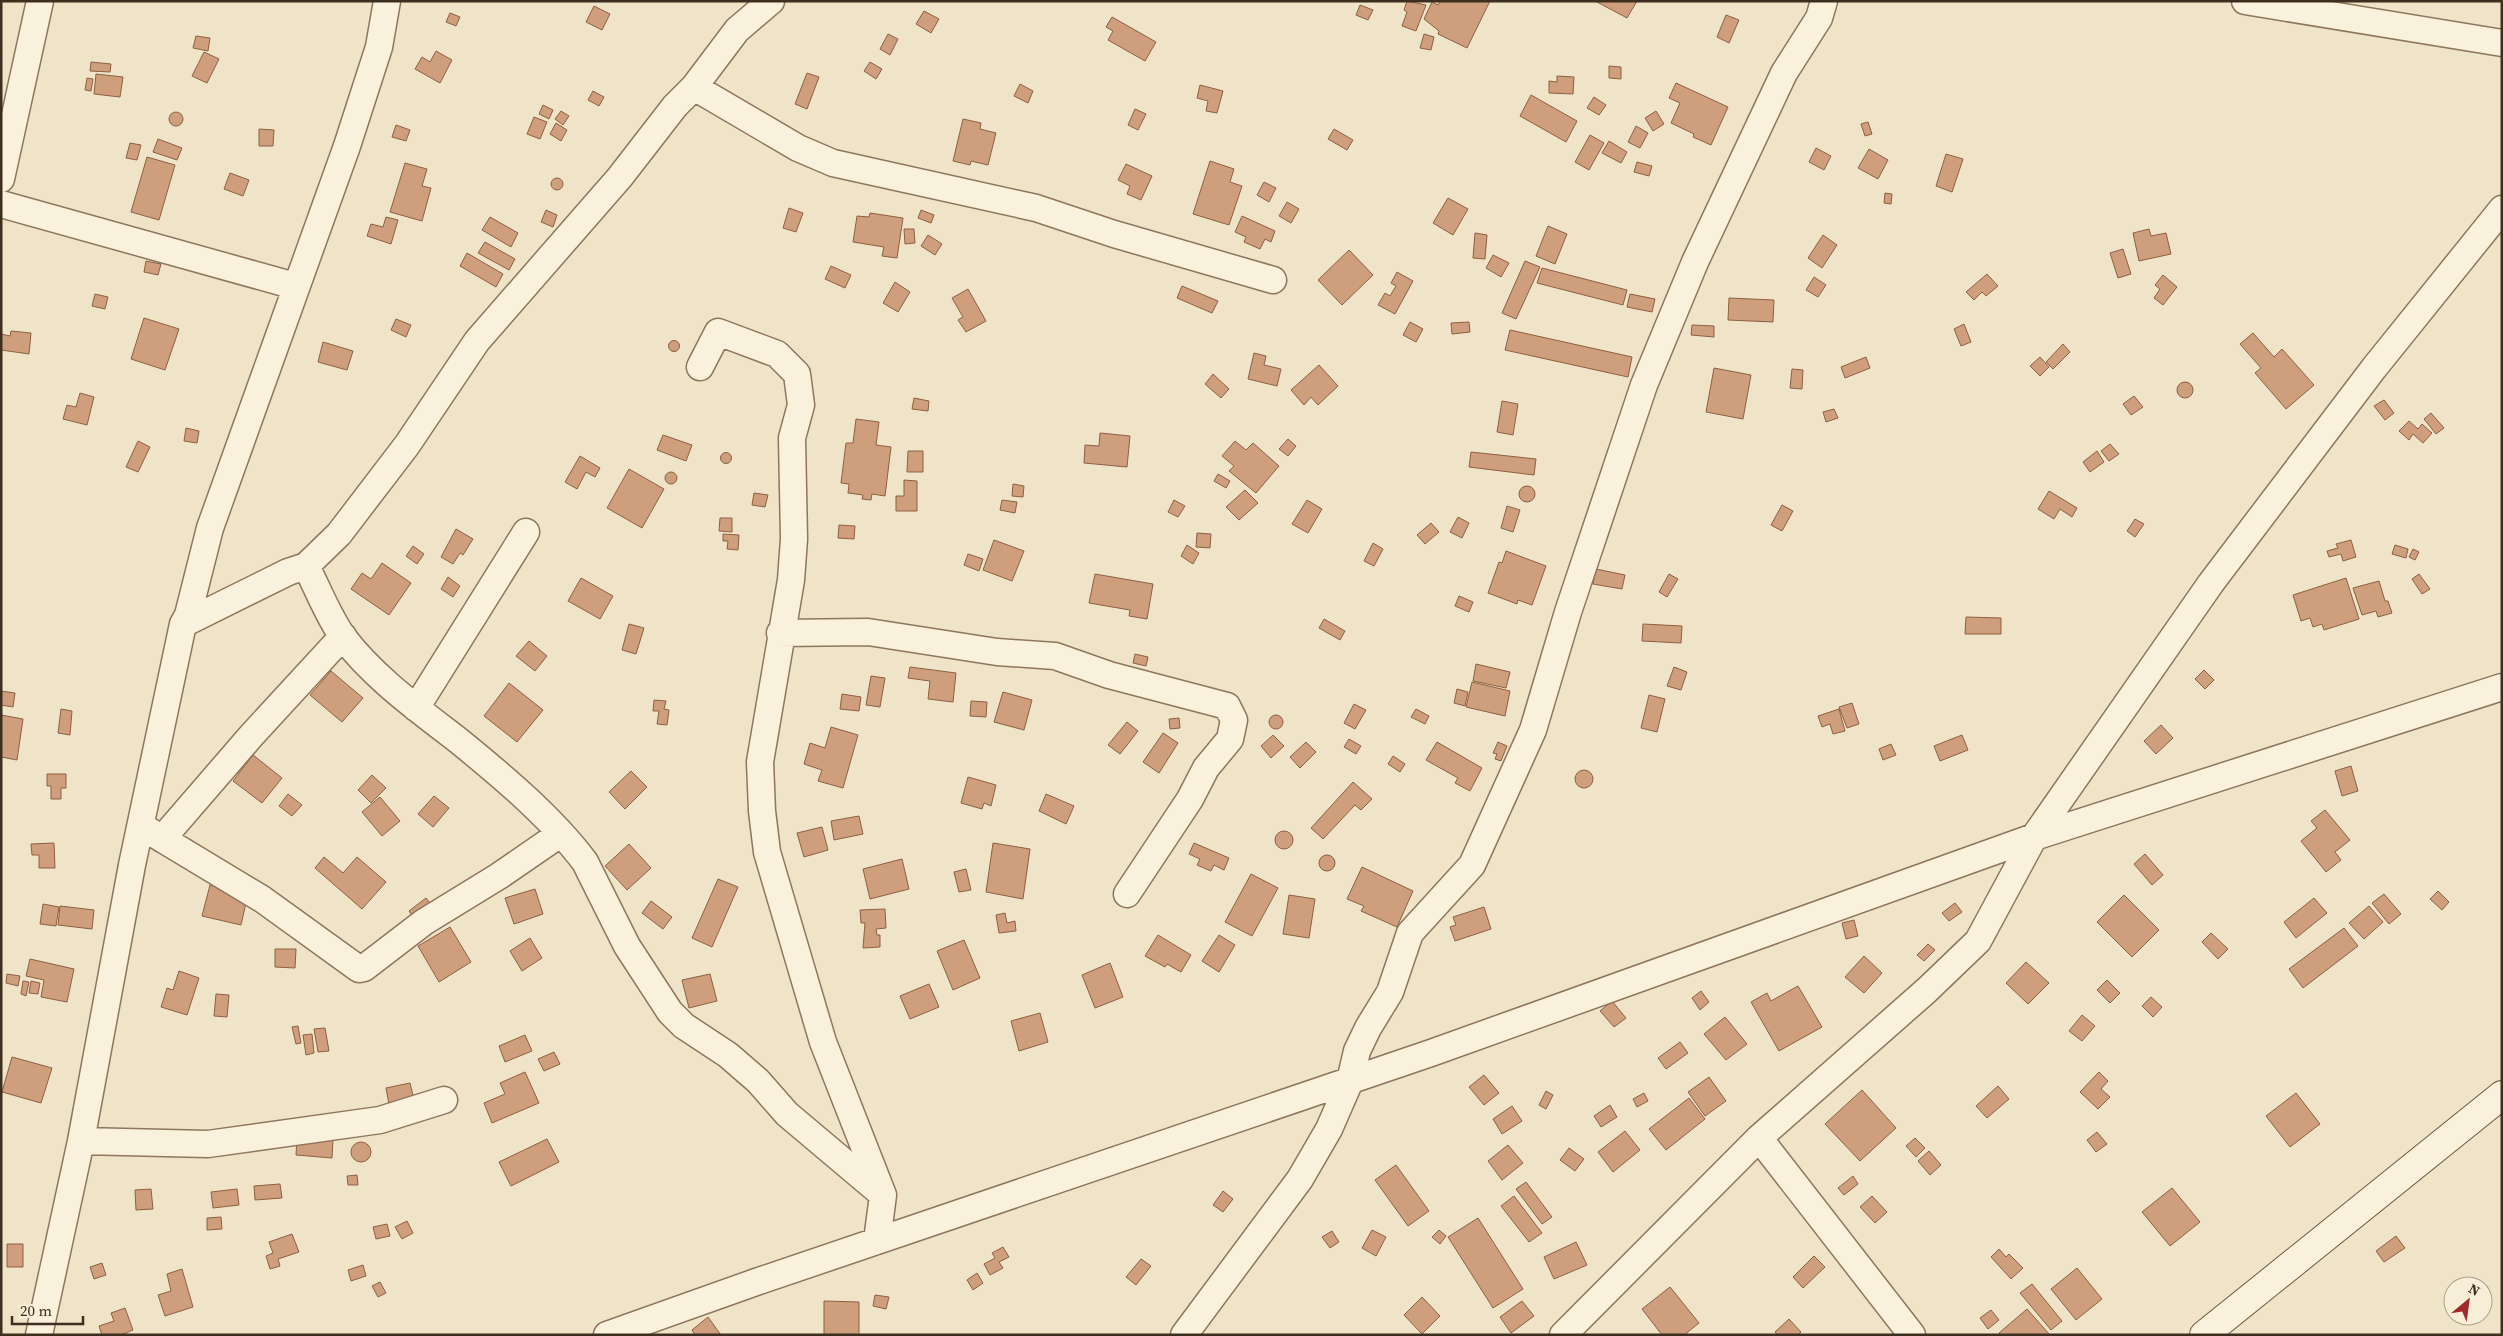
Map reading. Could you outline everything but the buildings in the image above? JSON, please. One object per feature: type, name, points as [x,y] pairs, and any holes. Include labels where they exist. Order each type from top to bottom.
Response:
[{"type":"street","points":[[1,179],[40,1]]},
{"type":"street","points":[[38,1335],[151,833],[183,624],[188,615],[210,528],[295,286],[347,146],[376,56],[387,1]]},
{"type":"street","points":[[183,624],[288,572],[306,566],[339,534],[368,499],[407,445],[477,341],[620,177],[675,106],[694,87],[737,30],[771,1]]},
{"type":"street","points":[[1184,1335],[1300,1180],[1329,1129],[1350,1081],[1357,1051],[1368,1028],[1390,992],[1410,932],[1472,865],[1508,789],[1533,730],[1568,612],[1644,384],[1695,262],[1784,73],[1819,18],[1824,1]]},
{"type":"street","points":[[2245,1],[2502,42]]},
{"type":"street","points":[[694,87],[798,148],[833,163],[1036,208],[1114,234],[1274,280]]},
{"type":"street","points":[[1,204],[295,286]]},
{"type":"street","points":[[1563,1335],[1759,1138],[1927,990],[1978,941],[2034,837],[2217,576],[2374,368],[2502,209]]},
{"type":"street","points":[[700,368],[718,332],[777,354],[797,374],[802,405],[792,438],[794,539],[791,580],[780,633],[760,762],[762,811],[767,852],[823,1042],[884,1195],[877,1241]]},
{"type":"street","points":[[416,708],[526,532]]},
{"type":"street","points":[[306,566],[342,636],[368,664],[416,708],[460,742],[560,834],[584,862],[641,971],[670,1012],[684,1026],[728,1055],[758,1081],[787,1114],[884,1195]]},
{"type":"street","points":[[780,633],[868,632],[997,652],[1055,656],[1108,675],[1227,706],[1234,720],[1230,739],[1206,768],[1190,799],[1127,894]]},
{"type":"street","points":[[151,833],[251,736],[342,636]]},
{"type":"street","points":[[607,1335],[877,1241],[1350,1081],[2034,837],[2502,687]]},
{"type":"street","points":[[151,833],[262,899],[350,964],[361,969],[424,922],[499,876],[560,834]]},
{"type":"street","points":[[2204,1335],[2502,1095]]},
{"type":"street","points":[[81,1141],[208,1144],[380,1120],[444,1100]]},
{"type":"street","points":[[1759,1138],[1912,1335]]}]
